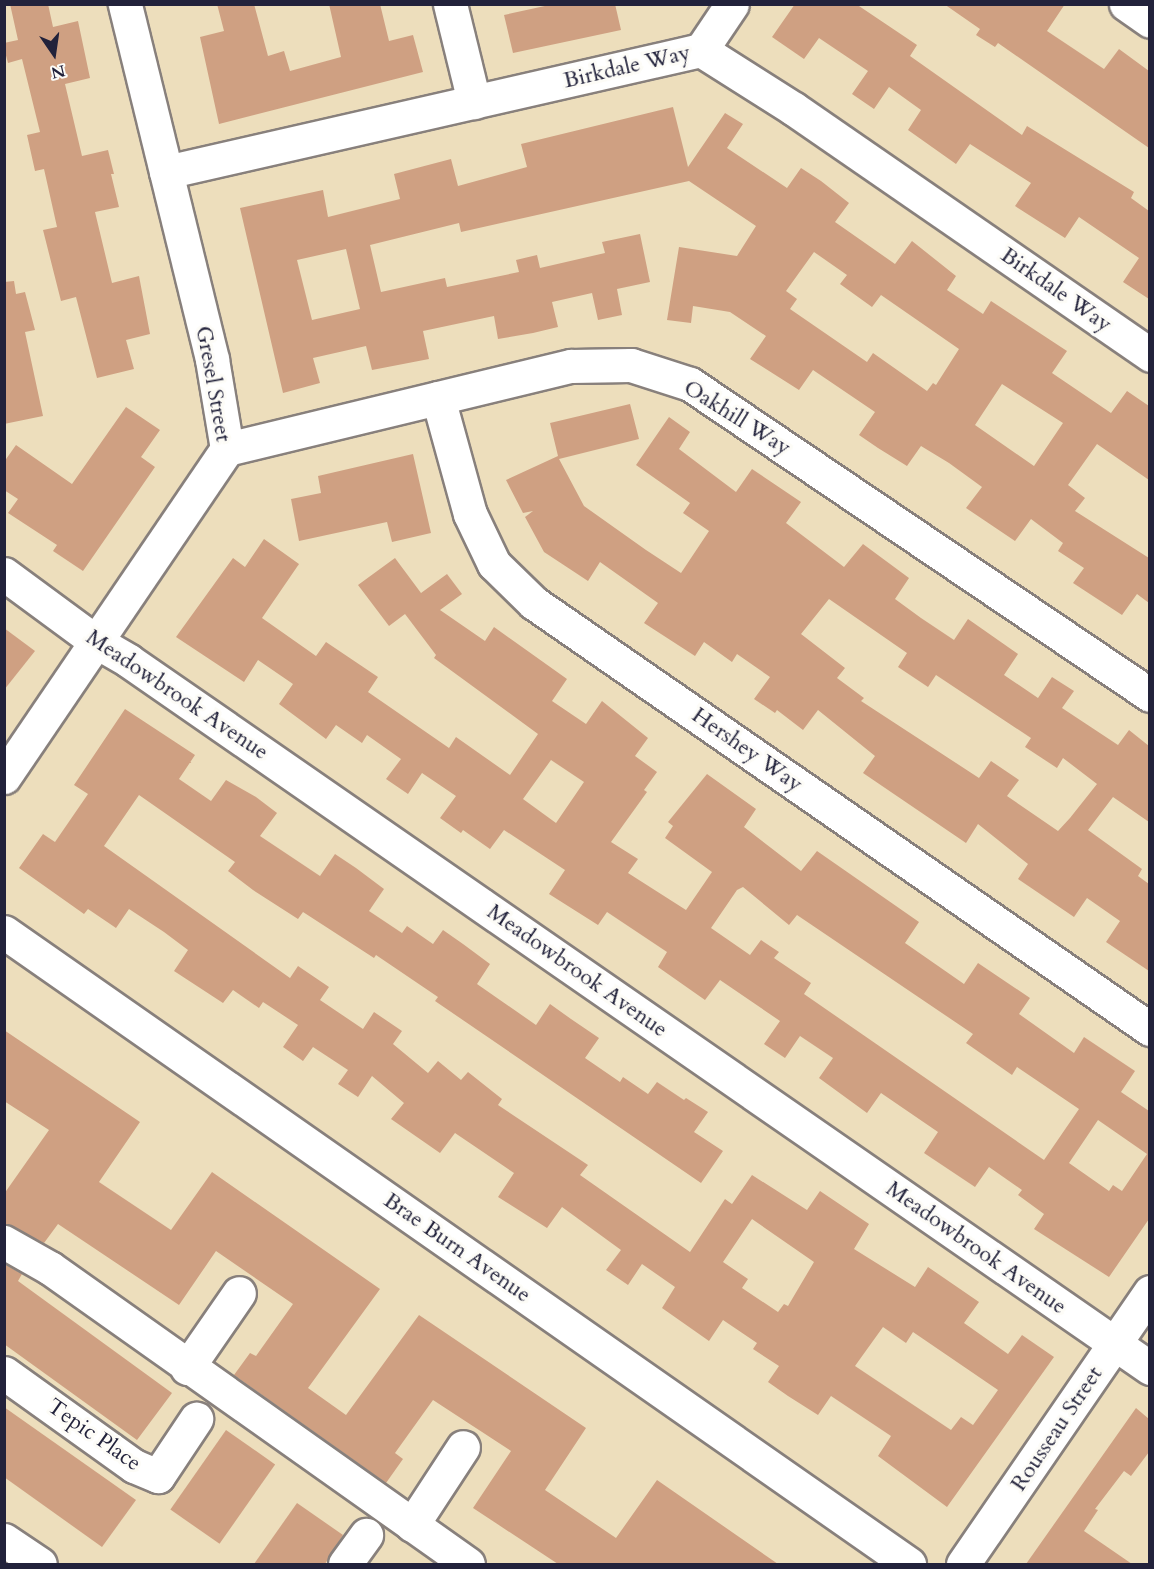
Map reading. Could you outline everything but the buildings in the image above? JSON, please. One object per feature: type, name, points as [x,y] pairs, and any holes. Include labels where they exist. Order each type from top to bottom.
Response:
[{"type":"street","name":"Gresel Street","points":[[4,777],[94,640],[227,449],[212,359],[125,4]]},
{"type":"street","points":[[450,4],[474,102]]},
{"type":"street","points":[[701,50],[732,4]]},
{"type":"street","points":[[1126,4],[1149,21]]},
{"type":"street","name":"Birkdale Way","points":[[166,172],[701,50],[794,109],[1149,355]]},
{"type":"street","name":"Oakhill Way","points":[[227,449],[571,366],[631,365],[690,384],[1149,695]]},
{"type":"street","name":"Hershey Way","points":[[438,398],[474,524],[494,564],[534,603],[1149,1029]]},
{"type":"street","name":"Meadowbrook Avenue","points":[[4,574],[94,640],[129,661],[1149,1368]]},
{"type":"street","name":"Brae Burn Avenue","points":[[4,932],[909,1564]]},
{"type":"street","points":[[4,1242],[50,1268],[187,1368],[468,1564]]},
{"type":"street","name":"Rousseau Street","points":[[961,1564],[1149,1292]]},
{"type":"street","points":[[187,1368],[239,1293]]},
{"type":"street","name":"Tepic Place","points":[[4,1373],[134,1466],[158,1476],[195,1419]]},
{"type":"street","points":[[412,1525],[463,1447]]},
{"type":"street","points":[[345,1564],[366,1535]]},
{"type":"street","points":[[4,1540],[40,1564]]},
{"type":"street","points":[[936,1564],[961,1564]]}]
